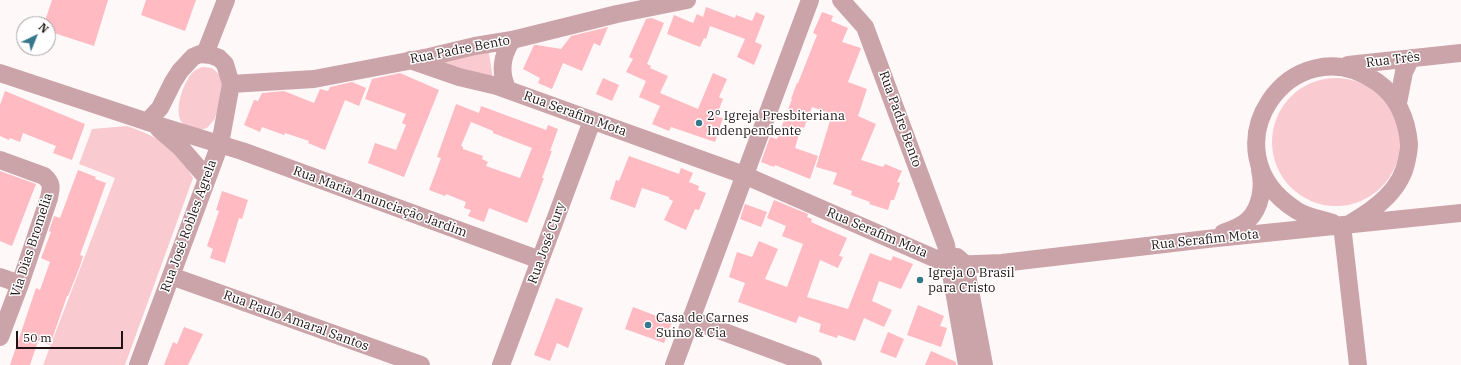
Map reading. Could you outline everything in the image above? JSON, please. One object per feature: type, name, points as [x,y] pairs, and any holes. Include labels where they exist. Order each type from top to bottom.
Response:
[{"type":"street","points":[[205,54],[226,0]]},
{"type":"street","name":"Rua Padre Bento","points":[[231,84],[314,79],[475,46],[512,40],[617,14],[687,0]]},
{"type":"street","points":[[674,365],[810,0]]},
{"type":"street","name":"Rua Padre Bento","points":[[841,0],[865,27],[946,245],[958,264]]},
{"type":"street","points":[[508,90],[503,78],[503,65],[505,53],[512,40]]},
{"type":"street","name":"Rua Três","points":[[1325,67],[1364,64],[1461,52]]},
{"type":"street","points":[[207,178],[181,148],[151,123],[172,82],[189,60],[197,55],[205,54],[219,58],[224,64],[231,84]]},
{"type":"street","points":[[1398,103],[1404,72],[1411,58]]},
{"type":"street","name":"Rua Serafim Mota","points":[[410,60],[459,77],[508,90],[744,175],[958,264],[1002,263],[1207,239],[1461,213]]},
{"type":"street","points":[[1207,239],[1240,226],[1254,214],[1259,204],[1261,191],[1261,173],[1258,160],[1256,138],[1260,117],[1270,98],[1286,83],[1304,72],[1325,67],[1346,68],[1367,75],[1384,87],[1398,103],[1407,124],[1409,146],[1406,168],[1396,187],[1364,216],[1343,225],[1297,211],[1279,198],[1266,180],[1258,160]]},
{"type":"street","name":"Rua Maria Anunciação Jardim","points":[[0,73],[151,123],[220,144],[540,260]]},
{"type":"street","name":"Rua José Robles Agrela","points":[[138,365],[220,144],[231,84]]},
{"type":"street","name":"Rua José Cury","points":[[501,365],[592,120]]},
{"type":"street","name":"Via Dias Bromelia","points":[[0,160],[44,176],[49,181],[51,186],[49,198],[20,284],[0,337]]},
{"type":"street","points":[[1343,225],[1358,365]]},
{"type":"street","points":[[958,264],[967,365]]},
{"type":"street","points":[[958,264],[984,365]]},
{"type":"street","name":"Rua Paulo Amaral Santos","points":[[170,276],[421,365]]},
{"type":"street","points":[[0,277],[20,284]]},
{"type":"street","points":[[692,318],[700,323],[813,365]]},
{"type":"shaded area","points":[[488,47],[493,79],[438,63]]},
{"type":"shaded area","points":[[203,67],[212,68],[220,75],[223,86],[222,100],[214,120],[207,128],[197,131],[183,124],[180,119],[179,104],[183,89],[190,75],[195,70]]},
{"type":"shaded area","points":[[1330,78],[1342,78],[1355,81],[1372,89],[1385,101],[1397,123],[1400,142],[1399,154],[1395,166],[1389,178],[1377,191],[1355,203],[1342,206],[1330,206],[1317,203],[1300,195],[1287,183],[1275,161],[1272,148],[1272,136],[1275,123],[1283,106],[1295,93],[1317,81]]},
{"type":"shaded area","points":[[127,126],[151,135],[172,149],[184,163],[193,178],[125,365],[43,365],[115,178],[79,164],[92,129]]},
{"type":"building","points":[[52,0],[108,0],[94,46],[56,34],[56,16],[47,16]]},
{"type":"building","points":[[146,0],[196,0],[185,31],[141,15]]},
{"type":"building","points":[[706,7],[735,18],[736,15],[752,21],[756,12],[765,16],[755,42],[762,45],[754,65],[737,57],[745,39],[710,26],[706,39],[704,38],[700,47],[667,34],[674,15],[693,23],[697,14],[703,17]]},
{"type":"building","points":[[822,12],[833,16],[831,21],[848,28],[842,42],[861,48],[848,82],[867,89],[858,116],[876,124],[861,160],[883,167],[885,164],[902,171],[897,182],[900,183],[894,200],[891,200],[888,210],[869,204],[870,202],[851,195],[852,191],[833,184],[837,173],[816,167],[832,114],[812,107],[804,128],[801,127],[795,148],[818,156],[810,179],[775,165],[774,167],[761,162],[770,137],[777,139],[797,83],[817,35],[813,33]]},
{"type":"building","points":[[652,18],[664,23],[647,64],[651,66],[650,68],[668,76],[660,93],[698,109],[713,73],[727,79],[719,97],[723,99],[716,117],[723,118],[715,142],[671,127],[669,131],[652,124],[660,106],[639,97],[646,81],[626,72],[633,59],[629,57],[646,19]]},
{"type":"building","points":[[608,27],[600,46],[594,43],[582,71],[563,63],[552,89],[538,83],[540,78],[523,69],[534,45],[561,49],[571,36]]},
{"type":"building","points":[[400,73],[439,90],[404,177],[368,163],[375,143],[396,150],[406,125],[402,123],[406,114],[365,99],[372,79]]},
{"type":"building","points":[[603,78],[619,85],[612,101],[596,94]]},
{"type":"building","points":[[352,82],[366,88],[359,106],[345,100],[325,150],[308,143],[309,141],[285,133],[284,135],[262,127],[260,132],[244,125],[254,100],[258,101],[262,93],[284,91],[314,103],[320,89],[328,91],[330,87]]},
{"type":"building","points":[[5,91],[85,124],[72,160],[53,153],[56,146],[23,133],[20,142],[10,138],[9,140],[0,136],[0,105]]},
{"type":"building","points":[[456,104],[479,113],[481,106],[546,130],[548,125],[558,129],[542,178],[544,178],[527,223],[489,208],[484,222],[468,216],[471,210],[464,208],[466,202],[446,194],[445,196],[429,190],[441,158],[437,157]],"holes":[[[471,122],[493,131],[493,133],[532,148],[520,178],[486,166],[488,162],[482,159],[483,156],[463,149],[461,146]]]},
{"type":"building","points":[[629,156],[679,174],[681,168],[693,173],[689,182],[699,186],[698,190],[706,193],[699,210],[695,209],[686,230],[664,220],[673,201],[669,199],[669,197],[642,188],[635,208],[610,199],[616,180],[619,181]]},
{"type":"building","points":[[78,170],[96,177],[95,179],[106,183],[80,255],[83,256],[80,266],[67,296],[50,345],[38,341],[30,365],[10,365],[36,288],[40,290],[50,262],[41,258],[51,232],[49,231],[54,216],[60,218]]},
{"type":"building","points":[[0,171],[36,184],[12,246],[0,241]]},
{"type":"building","points":[[222,191],[248,200],[242,219],[239,218],[225,263],[210,258],[213,249],[207,246],[219,211],[216,210]]},
{"type":"building","points":[[774,200],[808,214],[807,217],[812,219],[811,222],[847,238],[839,256],[843,257],[838,268],[820,260],[807,297],[848,309],[870,253],[891,261],[893,256],[913,264],[901,289],[879,281],[872,301],[892,310],[884,327],[864,318],[855,341],[838,335],[837,338],[819,332],[821,324],[799,316],[796,323],[738,302],[745,283],[729,277],[737,252],[752,257],[759,241],[778,249],[765,279],[787,287],[803,244],[782,236],[786,226],[767,218]]},
{"type":"building","points":[[745,204],[767,212],[761,227],[740,219]]},
{"type":"building","points":[[556,298],[583,308],[568,348],[557,343],[550,361],[534,355]]},
{"type":"building","points":[[918,305],[944,316],[940,326],[947,328],[941,347],[907,335]]},
{"type":"building","name":"Casa de Carnes Suino & Cia","points":[[633,307],[672,322],[664,343],[625,329]]},
{"type":"building","points":[[184,327],[203,334],[188,365],[164,365],[173,342],[177,344]]},
{"type":"building","points":[[888,332],[904,339],[896,358],[880,352]]},
{"type":"building","points":[[931,351],[956,362],[956,365],[925,365]]},
{"type":"place","name":"2° Igreja Presbiteriana Indenpendente","points":[[699,123]]},
{"type":"place","name":"Igreja O Brasil para Cristo","points":[[920,280]]},
{"type":"place","name":"Casa de Carnes Suino & Cia","points":[[648,325]]}]
